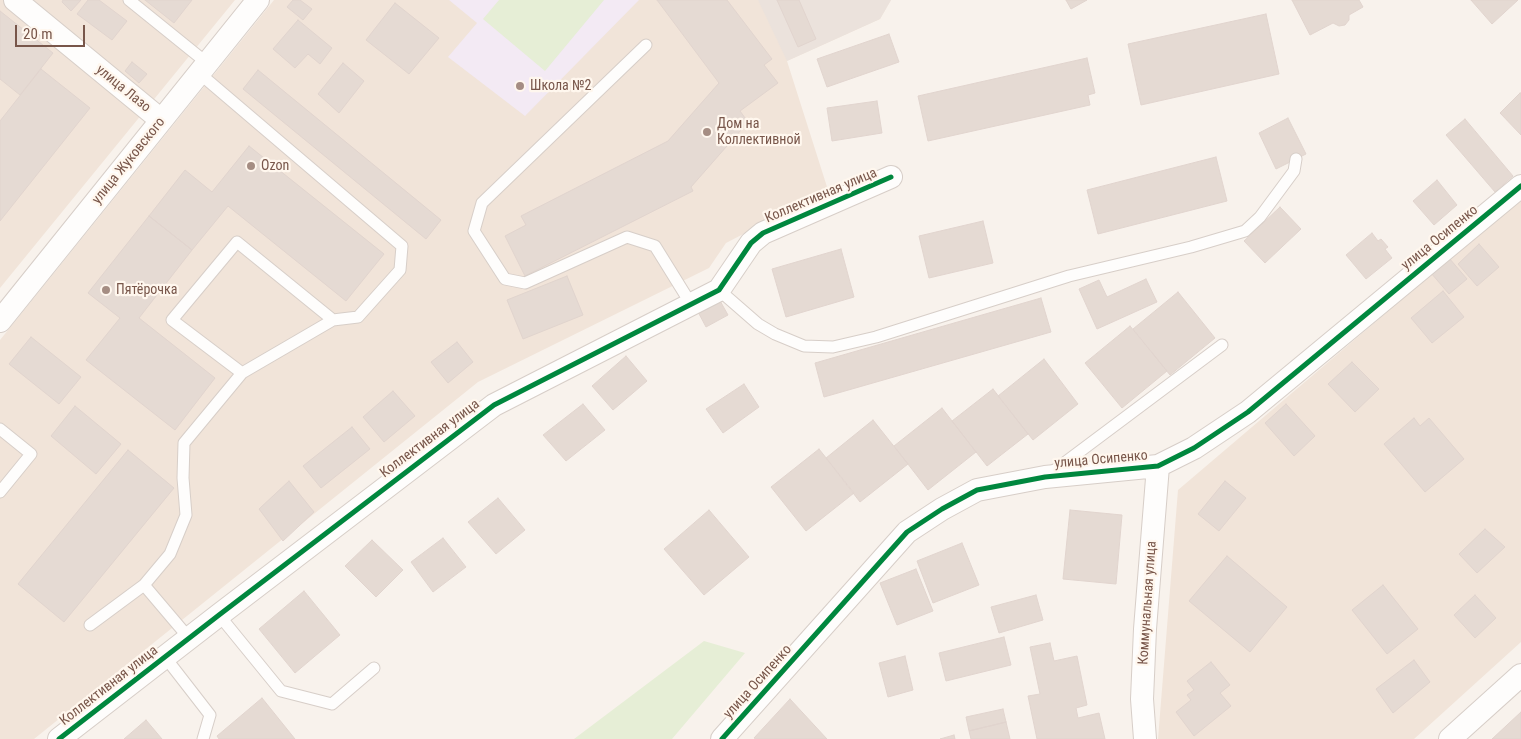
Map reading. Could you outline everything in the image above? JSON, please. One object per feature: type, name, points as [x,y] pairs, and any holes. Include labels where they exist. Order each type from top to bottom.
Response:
[{"type":"street","name":"улица Лазо","points":[[15,0],[161,120]]},
{"type":"street","name":"улица Жуковского","points":[[0,321],[258,0]]},
{"type":"street","name":"Коллективная улица","points":[[59,739],[494,405],[719,290],[751,243],[763,233],[892,177]]},
{"type":"street","name":"улица Осипенко","points":[[722,739],[906,532],[977,490],[1045,476],[1158,466],[1194,448],[1248,412],[1521,186]]},
{"type":"street","name":"Коммунальная улица","points":[[1145,739],[1142,699],[1144,646],[1158,466]]},
{"type":"street","points":[[1450,739],[1521,675]]},
{"type":"lane","points":[[90,625],[144,586],[170,554],[186,515],[183,478],[184,443],[242,373],[333,320],[358,317],[400,270],[402,246],[129,0]]},
{"type":"lane","points":[[646,45],[482,202],[474,231],[505,279],[525,283],[627,237],[655,246],[691,304]]},
{"type":"lane","points":[[719,290],[758,324],[775,334],[804,346],[833,347],[876,337],[1069,276],[1191,247],[1245,231],[1260,217],[1294,171],[1296,159]]},
{"type":"lane","points":[[242,373],[172,320],[236,242],[333,320]]},
{"type":"lane","points":[[1045,476],[1222,344]]},
{"type":"lane","points":[[0,429],[30,454],[0,492]]},
{"type":"lane","points":[[144,586],[189,638]]},
{"type":"lane","points":[[219,615],[282,691],[332,704],[374,668]]},
{"type":"lane","points":[[165,656],[210,715],[202,739]]},
{"type":"shaded area","points":[[0,0],[235,0],[0,288]]},
{"type":"shaded area","points":[[274,0],[891,0],[880,19],[787,61],[828,190],[726,243],[709,268],[478,382],[34,739],[0,739],[0,340]]},
{"type":"shaded area","name":"Школа №2","points":[[449,0],[639,0],[525,116],[448,57],[477,23]]},
{"type":"shaded area","points":[[758,0],[891,0],[880,19],[787,61]]},
{"type":"shaded area","points":[[1521,198],[1521,642],[1414,739],[1158,739],[1178,490]]},
{"type":"green space","points":[[499,0],[604,0],[545,71],[483,19]]},
{"type":"green space","points":[[704,641],[745,653],[672,739],[574,739]]},
{"type":"building","points":[[63,0],[81,0],[71,11],[62,2]]},
{"type":"building","points":[[88,0],[99,0],[127,21],[112,40],[77,14]]},
{"type":"building","points":[[145,0],[192,0],[174,23]]},
{"type":"building","points":[[293,0],[300,0],[312,9],[303,20],[287,7]]},
{"type":"building","name":"Дом на Коллективной","points":[[657,0],[727,0],[772,59],[764,65],[778,83],[740,111],[748,122],[691,187],[693,191],[525,276],[505,236],[526,225],[521,216],[668,141],[719,83]]},
{"type":"building","points":[[777,0],[799,0],[816,39],[798,47]]},
{"type":"building","points":[[1066,0],[1087,0],[1071,9]]},
{"type":"building","points":[[1292,0],[1359,0],[1363,7],[1349,15],[1349,20],[1345,25],[1339,26],[1333,23],[1310,35]]},
{"type":"building","points":[[1471,0],[1518,0],[1492,24]]},
{"type":"building","points":[[395,3],[439,38],[409,74],[366,40]]},
{"type":"building","points":[[0,11],[53,53],[20,95],[0,79]]},
{"type":"building","points":[[1266,14],[1279,74],[1141,105],[1128,44]]},
{"type":"building","points":[[298,20],[332,48],[320,64],[308,54],[295,68],[273,49]]},
{"type":"building","points":[[889,34],[899,62],[827,87],[817,59]]},
{"type":"building","points":[[1087,58],[1095,93],[1088,95],[1090,105],[928,141],[918,96]]},
{"type":"building","points":[[132,62],[147,74],[139,83],[125,71]]},
{"type":"building","points":[[343,63],[364,81],[339,113],[318,94]]},
{"type":"building","points":[[41,69],[90,108],[0,221],[0,121]]},
{"type":"building","points":[[258,70],[441,220],[426,239],[243,89]]},
{"type":"building","points":[[1521,93],[1521,135],[1500,113]]},
{"type":"building","points":[[877,101],[882,133],[832,141],[827,108]]},
{"type":"building","points":[[1288,118],[1306,154],[1276,169],[1259,133]]},
{"type":"building","points":[[1465,119],[1513,176],[1495,192],[1446,135]]},
{"type":"building","points":[[249,146],[384,254],[346,301],[228,206],[192,250],[149,216],[185,170],[212,192]]},
{"type":"building","points":[[1216,157],[1227,201],[1098,234],[1087,190]]},
{"type":"building","points":[[1437,180],[1457,205],[1434,225],[1413,201]]},
{"type":"building","points":[[1280,207],[1301,229],[1265,263],[1244,241]]},
{"type":"building","points":[[149,216],[192,250],[139,318],[215,378],[175,430],[86,360],[120,318],[88,293]]},
{"type":"building","points":[[983,221],[993,263],[929,278],[919,236]]},
{"type":"building","points":[[1372,233],[1378,241],[1381,239],[1388,247],[1385,249],[1392,258],[1366,279],[1346,255]]},
{"type":"building","points":[[1479,244],[1499,267],[1477,286],[1458,264]]},
{"type":"building","points":[[841,249],[854,297],[786,317],[772,269]]},
{"type":"building","points":[[1449,258],[1467,279],[1449,294],[1431,273]]},
{"type":"building","points":[[567,276],[583,315],[523,339],[507,300]]},
{"type":"building","points":[[1146,279],[1157,302],[1097,329],[1079,289],[1099,280],[1107,297]]},
{"type":"building","points":[[1443,291],[1464,317],[1432,343],[1411,318]]},
{"type":"building","points":[[1178,292],[1215,338],[1170,375],[1133,329]]},
{"type":"building","points":[[1041,298],[1051,332],[824,397],[815,363]]},
{"type":"building","points":[[719,299],[728,315],[706,327],[697,310]]},
{"type":"building","points":[[1130,326],[1167,371],[1122,408],[1085,363]]},
{"type":"building","points":[[31,337],[81,377],[59,404],[9,364]]},
{"type":"building","points":[[457,342],[473,362],[448,383],[431,362]]},
{"type":"building","points":[[626,356],[647,381],[613,410],[592,386]]},
{"type":"building","points":[[1044,359],[1078,404],[1033,440],[998,396]]},
{"type":"building","points":[[1352,362],[1379,389],[1355,412],[1328,384]]},
{"type":"building","points":[[744,384],[759,407],[723,433],[706,409]]},
{"type":"building","points":[[993,389],[1028,434],[987,466],[952,421]]},
{"type":"building","points":[[393,391],[415,416],[384,442],[363,417]]},
{"type":"building","points":[[583,404],[605,430],[566,461],[543,435]]},
{"type":"building","points":[[1286,404],[1315,436],[1294,456],[1265,423]]},
{"type":"building","points":[[75,406],[121,444],[96,474],[51,436]]},
{"type":"building","points":[[942,408],[976,452],[928,490],[894,446]]},
{"type":"building","points":[[1414,418],[1420,426],[1429,418],[1464,459],[1425,492],[1384,444]]},
{"type":"building","points":[[873,420],[908,464],[860,502],[826,458]]},
{"type":"building","points":[[352,427],[370,449],[321,488],[303,466]]},
{"type":"building","points":[[819,449],[854,493],[806,531],[771,487]]},
{"type":"building","points":[[128,450],[174,488],[64,622],[18,584]]},
{"type":"building","points":[[289,481],[314,512],[283,541],[259,509]]},
{"type":"building","points":[[1225,481],[1246,498],[1219,531],[1198,514]]},
{"type":"building","points":[[498,498],[525,530],[496,554],[468,522]]},
{"type":"building","points":[[709,510],[749,557],[704,595],[664,549]]},
{"type":"building","points":[[1070,510],[1122,515],[1116,584],[1063,579]]},
{"type":"building","points":[[1485,529],[1505,547],[1477,573],[1459,554]]},
{"type":"building","points":[[443,538],[466,567],[433,592],[411,562]]},
{"type":"building","points":[[372,540],[403,570],[376,597],[345,566]]},
{"type":"building","points":[[962,543],[979,585],[933,603],[917,561]]},
{"type":"building","points":[[1227,556],[1287,607],[1250,652],[1189,601]]},
{"type":"building","points":[[916,569],[933,611],[897,625],[880,583]]},
{"type":"building","points":[[1383,585],[1418,629],[1387,654],[1352,610]]},
{"type":"building","points":[[304,591],[340,635],[295,673],[259,629]]},
{"type":"building","points":[[1036,595],[1043,620],[999,633],[991,607]]},
{"type":"building","points":[[1475,595],[1496,618],[1475,638],[1454,615]]},
{"type":"building","points":[[1004,637],[1011,665],[946,681],[939,653]]},
{"type":"building","points":[[1050,643],[1054,661],[1077,656],[1087,705],[1076,708],[1078,718],[1099,713],[1105,739],[1037,739],[1028,696],[1040,694],[1030,647]]},
{"type":"building","points":[[905,656],[913,690],[888,697],[879,663]]},
{"type":"building","points":[[1414,660],[1430,682],[1393,713],[1376,689]]},
{"type":"building","points":[[1211,662],[1230,685],[1220,693],[1231,706],[1194,736],[1176,712],[1191,700],[1187,695],[1194,690],[1187,681]]},
{"type":"building","points":[[262,698],[295,739],[219,739],[217,736]]},
{"type":"building","points":[[790,699],[827,739],[754,738]]},
{"type":"building","points":[[1003,709],[1006,722],[969,731],[966,717]]},
{"type":"building","points":[[1521,712],[1521,739],[1492,739]]},
{"type":"building","points":[[146,720],[162,739],[124,739]]},
{"type":"building","points":[[1006,722],[1010,739],[971,739],[969,731]]},
{"type":"building","points":[[954,735],[955,739],[940,739]]},
{"type":"cycle path","points":[[59,739],[494,405],[719,290],[751,243],[763,233],[891,177]]},
{"type":"cycle path","points":[[722,739],[907,532],[942,509],[977,490],[1045,477],[1158,466],[1194,448],[1248,412],[1521,186]]},
{"type":"place","name":"Школа №2","points":[[520,86]]},
{"type":"place","name":"Дом на Коллективной","points":[[707,132]]},
{"type":"place","name":"Ozon","points":[[251,166]]},
{"type":"place","name":"Пятёрочка","points":[[106,290]]}]
